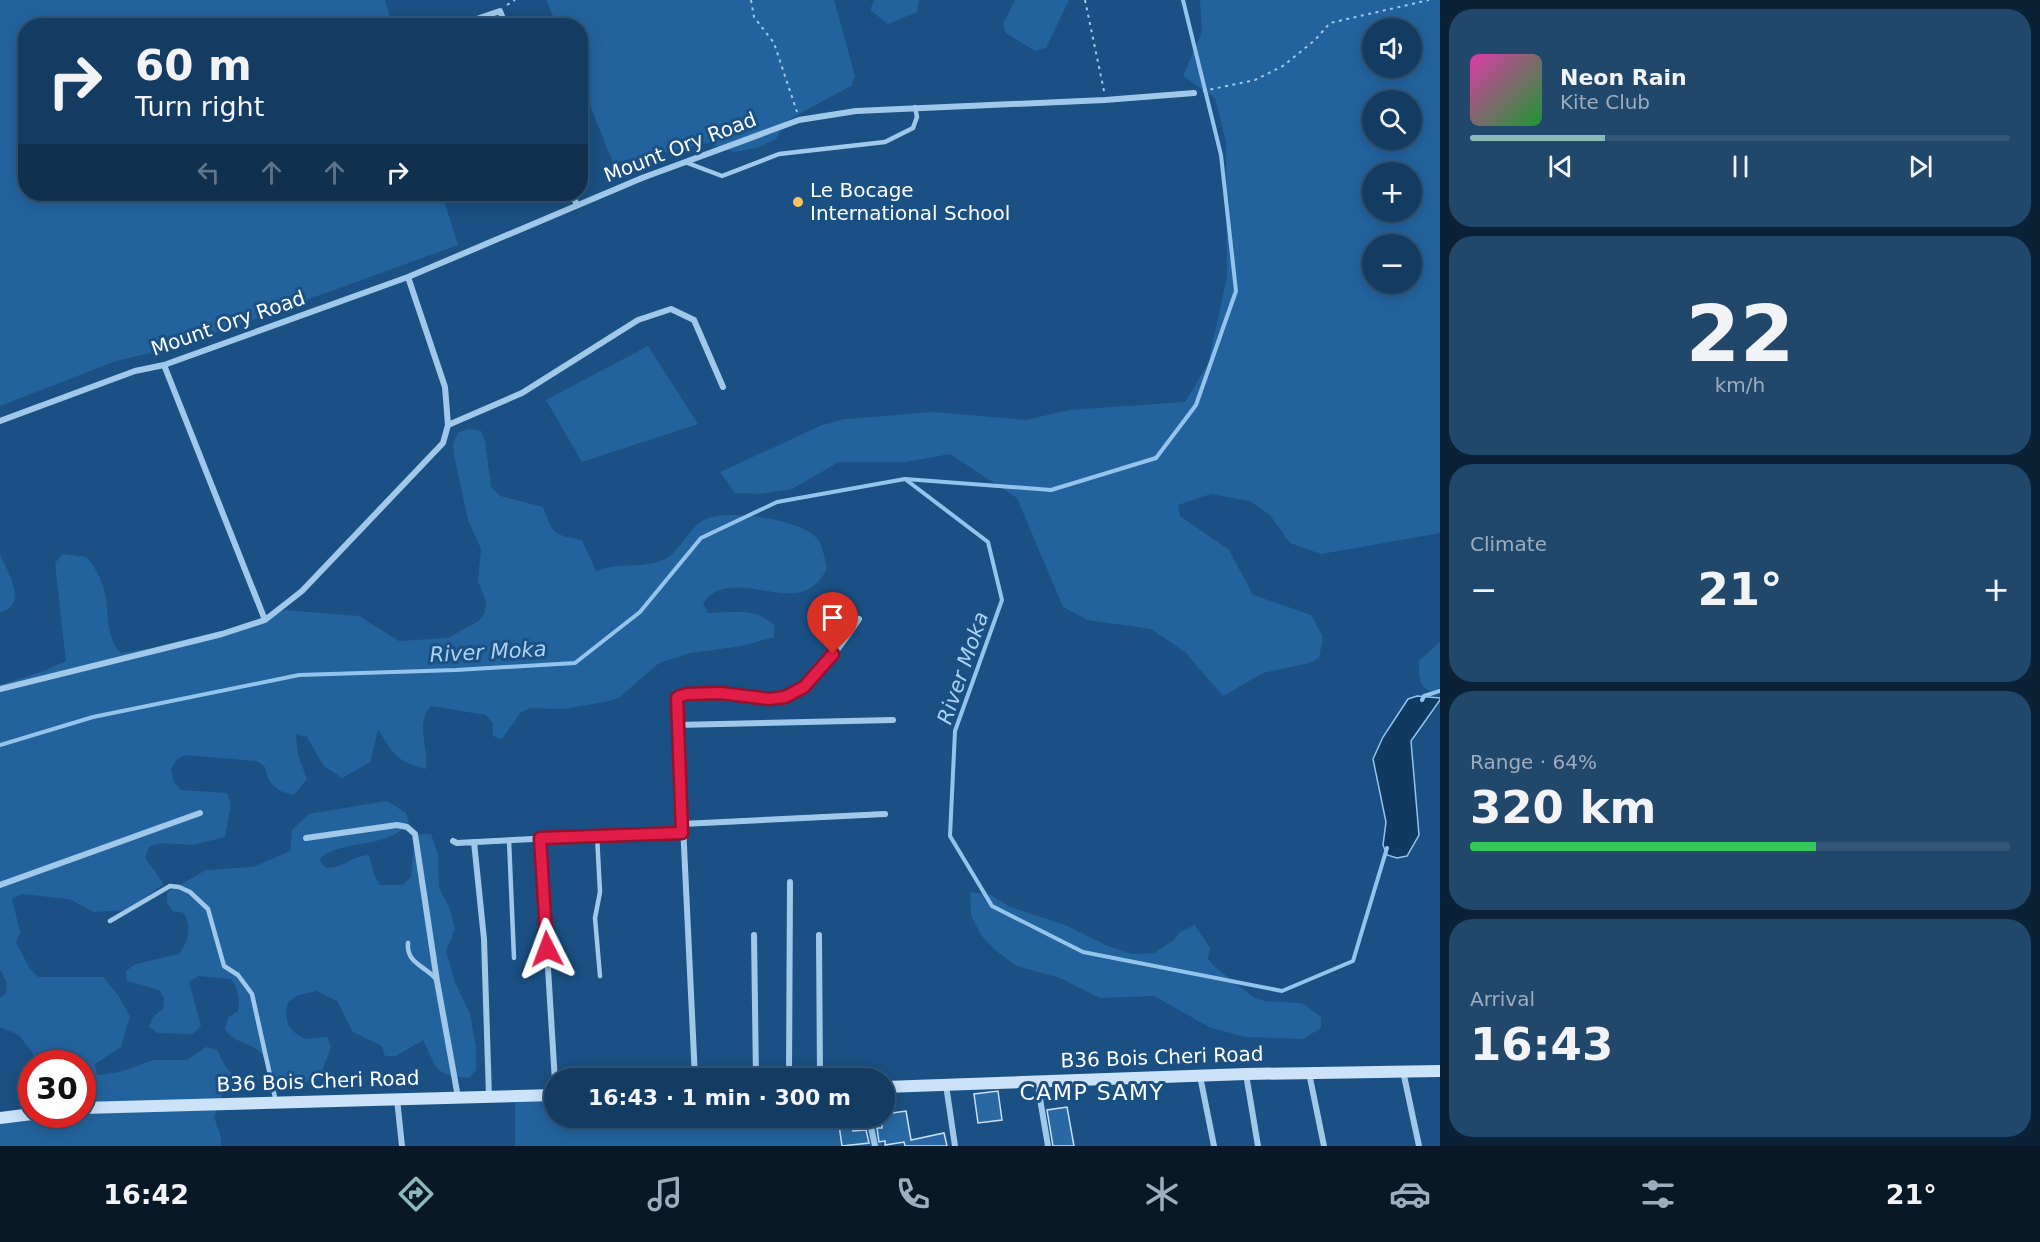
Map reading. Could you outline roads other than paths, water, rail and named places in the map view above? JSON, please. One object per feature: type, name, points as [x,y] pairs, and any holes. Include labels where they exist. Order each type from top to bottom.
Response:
[{"type":"main road","name":"B36 Bois Cheri Road","points":[[895,1087],[1200,1075],[1440,1071]]},
{"type":"main road","name":"B36 Bois Cheri Road","points":[[96,1108],[544,1095]]},
{"type":"main road","points":[[0,1119],[18,1116]]},
{"type":"street","points":[[479,18],[500,11],[503,18]]},
{"type":"street","name":"Mount Ory Road","points":[[588,201],[799,120],[856,111],[1105,100],[1194,93]]},
{"type":"street","points":[[575,201],[577,205]]},
{"type":"street","name":"Mount Ory Road","points":[[0,421],[135,371],[164,365],[408,277],[587,201]]},
{"type":"street","points":[[0,690],[265,621],[302,591],[443,443],[448,425],[445,387],[408,277]]},
{"type":"street","points":[[448,425],[522,393],[638,320],[671,309],[694,320],[723,387]]},
{"type":"street","points":[[164,365],[265,621]]},
{"type":"street","points":[[694,1068],[676,701],[680,696],[730,693],[774,699],[794,694],[811,680],[859,620]]},
{"type":"street","points":[[677,725],[893,720]]},
{"type":"street","points":[[0,885],[200,813]]},
{"type":"street","points":[[681,824],[885,814]]},
{"type":"street","points":[[306,838],[396,825],[413,831],[418,841],[437,981],[458,1097]]},
{"type":"street","points":[[453,841],[457,843],[682,833]]},
{"type":"street","points":[[540,838],[554,1068]]},
{"type":"street","points":[[474,842],[484,939],[489,1097]]},
{"type":"street","points":[[789,1068],[790,882]]},
{"type":"street","points":[[754,935],[756,1068]]},
{"type":"street","points":[[819,935],[820,1068]]},
{"type":"street","points":[[1403,1071],[1419,1146]]},
{"type":"street","points":[[1309,1072],[1324,1146]]},
{"type":"street","points":[[1246,1074],[1258,1146]]},
{"type":"street","points":[[1200,1075],[1214,1146]]},
{"type":"street","points":[[1037,1081],[1048,1146]]},
{"type":"street","points":[[946,1084],[955,1146]]},
{"type":"street","points":[[397,1098],[402,1146]]},
{"type":"street","points":[[871,1128],[875,1146]]},
{"type":"lane","points":[[685,162],[722,176],[779,154],[885,142],[913,128],[917,117],[915,107]]},
{"type":"lane","points":[[597,835],[600,892],[595,918],[600,976]]},
{"type":"lane","points":[[509,840],[514,958]]},
{"type":"lane","points":[[110,921],[170,886],[179,886],[198,898],[208,909],[224,966],[238,975],[252,994],[276,1102]]},
{"type":"lane","points":[[408,943],[407,951],[410,957],[437,981]]},
{"type":"waterway","points":[[905,479],[1051,490],[1156,458],[1196,405],[1236,291],[1221,155],[1183,0]]},
{"type":"waterway","name":"River Moka","points":[[0,745],[93,717],[299,675],[456,670],[575,663],[640,612],[701,538],[777,502],[905,479],[988,542],[1002,600],[955,731],[950,836],[992,906],[1083,952],[1282,991],[1353,961],[1387,848]]},
{"type":"waterway","name":"River Moka","points":[[1422,700],[1424,696],[1440,691]]},
{"type":"place","name":"Le Bocage International School","points":[[798,202]]},
{"type":"district","name":"CAMP SAMY","points":[[1092,1092]]}]
